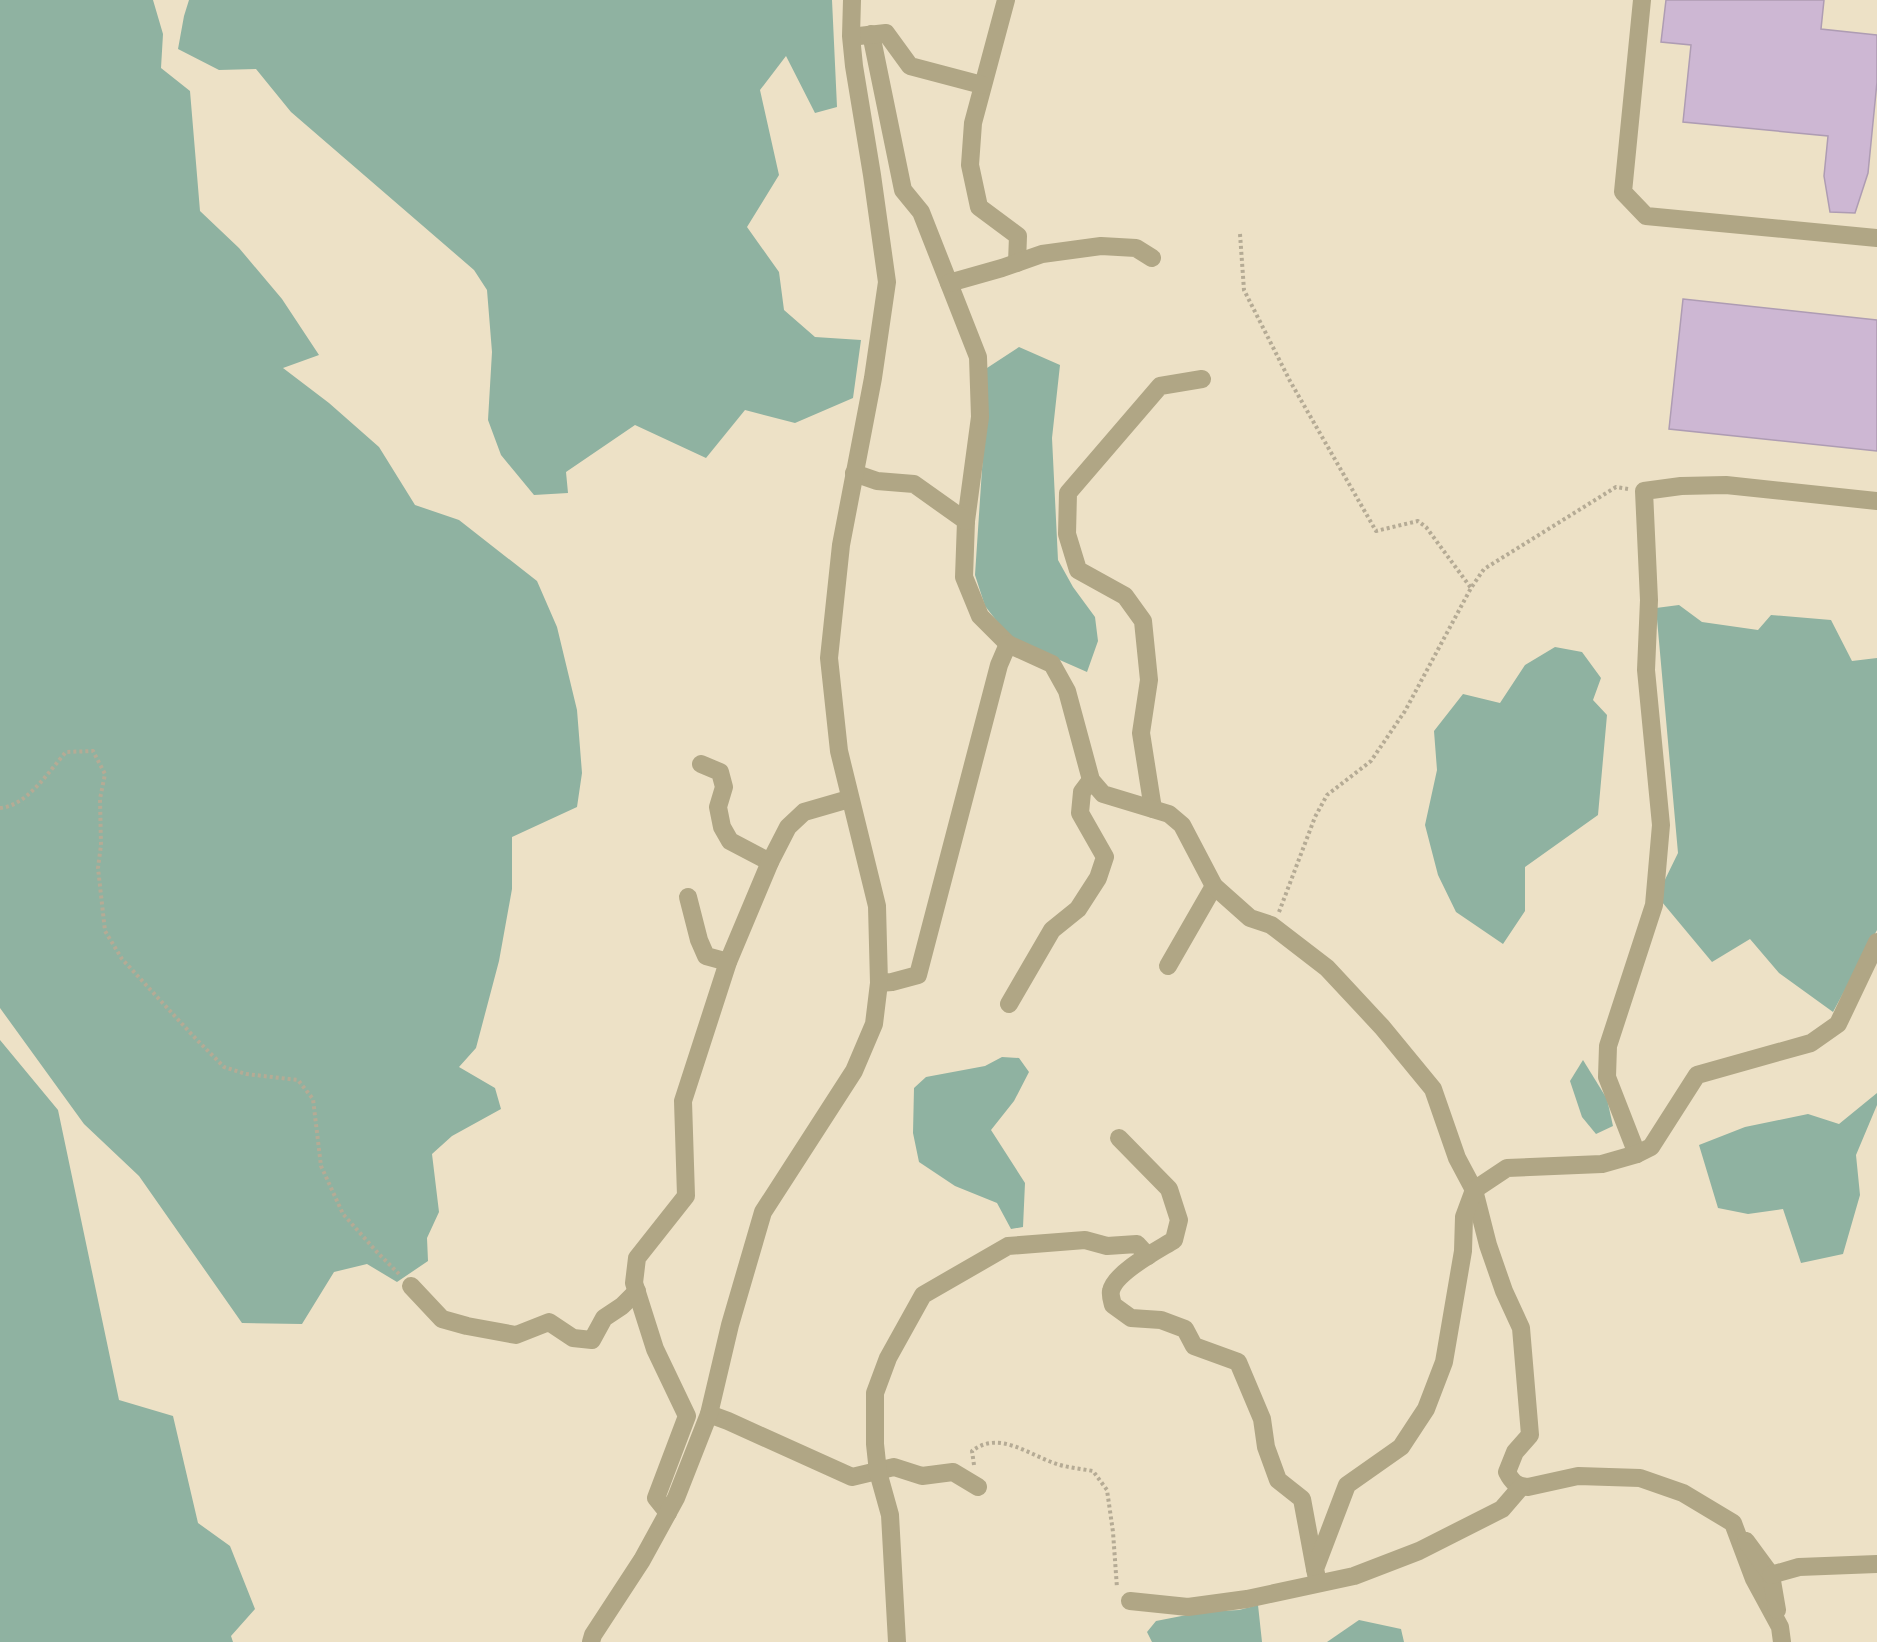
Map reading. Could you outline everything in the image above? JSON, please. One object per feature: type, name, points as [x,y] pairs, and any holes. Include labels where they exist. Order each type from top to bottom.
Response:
[{"type":"street","points":[[591,1642],[593,1635],[642,1560],[676,1498],[709,1414],[730,1325],[763,1212],[854,1071],[874,1024],[879,983],[877,906],[839,751],[830,658],[842,545],[873,378],[886,282],[854,66],[851,36],[852,0]]},
{"type":"street","points":[[1006,0],[973,123],[970,165],[979,207],[1018,236],[1017,263]]},
{"type":"street","points":[[1642,0],[1623,192],[1638,208],[1646,216],[1877,238]]},
{"type":"street","points":[[851,36],[886,33],[910,66],[982,85]]},
{"type":"street","points":[[871,34],[903,190],[921,212],[978,357],[980,417],[966,521],[964,577],[980,616],[1008,644],[1052,664],[1067,691],[1091,780],[1103,794],[1169,814],[1182,825],[1214,886],[1250,918],[1271,925],[1327,968],[1382,1027],[1433,1089],[1457,1158],[1474,1190],[1488,1245],[1504,1291],[1521,1328],[1530,1435],[1515,1452],[1507,1472],[1512,1483],[1528,1487],[1578,1476],[1640,1478],[1683,1492],[1733,1523],[1771,1575],[1781,1634]]},
{"type":"street","points":[[949,283],[1042,254],[1101,246],[1136,248],[1152,258]]},
{"type":"street","points":[[1153,809],[1141,733],[1149,680],[1143,621],[1125,596],[1078,570],[1067,534],[1068,493],[1160,386],[1202,378]]},
{"type":"street","points":[[854,473],[877,481],[914,484],[966,521]]},
{"type":"street","points":[[1637,1154],[1606,1077],[1608,1046],[1654,905],[1661,825],[1646,670],[1648,600],[1644,490],[1726,485],[1877,501]]},
{"type":"street","points":[[879,983],[918,975],[999,665],[1008,644]]},
{"type":"street","points":[[701,764],[720,772],[724,787],[718,807],[722,827],[730,841],[770,862]]},
{"type":"street","points":[[1009,1004],[1052,930],[1078,909],[1098,878],[1105,857],[1080,813],[1082,792],[1091,780]]},
{"type":"street","points":[[668,1513],[656,1498],[687,1416],[654,1349],[634,1283],[637,1258],[686,1196],[683,1101],[728,963],[770,862],[788,827],[804,812],[849,799]]},
{"type":"street","points":[[1168,966],[1214,886]]},
{"type":"street","points":[[688,897],[699,940],[706,956],[728,963]]},
{"type":"street","points":[[1316,1576],[1347,1485],[1401,1447],[1426,1409],[1444,1362],[1463,1251],[1464,1217],[1474,1190],[1508,1168],[1602,1164],[1637,1154],[1651,1147],[1697,1075],[1811,1043],[1838,1024],[1877,942]]},
{"type":"street","points":[[1119,1138],[1169,1189],[1179,1220],[1174,1240],[1117,1278],[1110,1292],[1113,1305],[1131,1318],[1161,1320],[1185,1329],[1194,1346],[1238,1362],[1262,1419],[1266,1447],[1278,1480],[1302,1499],[1316,1576]]},
{"type":"street","points":[[897,1642],[890,1515],[878,1472],[874,1393],[888,1359],[923,1295],[1008,1246],[1085,1240],[1107,1246],[1137,1244],[1148,1256]]},
{"type":"street","points":[[411,1286],[442,1319],[516,1335],[549,1322],[573,1338],[592,1340],[604,1318],[622,1306],[636,1292]]},
{"type":"street","points":[[709,1414],[852,1477],[894,1467],[922,1476],[953,1472],[978,1487]]},
{"type":"street","points":[[1130,1601],[1188,1607],[1247,1599],[1316,1576],[1354,1576],[1419,1551],[1502,1509],[1521,1487]]},
{"type":"street","points":[[1733,1523],[1754,1579],[1781,1634]]},
{"type":"street","points":[[1771,1575],[1799,1567],[1877,1564]]},
{"type":"path","points":[[1240,234],[1244,290],[1290,381],[1376,531],[1418,521],[1426,527],[1471,588]]},
{"type":"path","points":[[1271,925],[1279,913],[1315,817],[1327,795],[1371,761],[1405,711],[1471,588],[1484,569],[1616,488],[1644,490]]},
{"type":"path","points":[[0,808],[8,808],[22,801],[66,752],[93,751],[105,774],[100,799],[101,845],[98,868],[105,931],[122,959],[224,1066],[246,1074],[298,1080],[313,1099],[321,1166],[343,1214],[411,1286]]},
{"type":"path","points":[[978,1487],[972,1451],[982,1443],[1004,1443],[1060,1465],[1093,1471],[1107,1490],[1113,1532],[1117,1593],[1130,1601]]},
{"type":"green space","points":[[0,0],[153,0],[163,34],[161,68],[190,91],[200,211],[239,248],[282,299],[319,355],[283,368],[329,403],[379,447],[415,505],[459,520],[537,581],[557,627],[577,710],[582,773],[577,807],[512,837],[512,889],[499,961],[476,1048],[459,1067],[495,1088],[501,1109],[452,1136],[432,1154],[439,1212],[427,1238],[428,1261],[397,1282],[367,1264],[334,1272],[302,1324],[242,1323],[139,1176],[84,1124],[0,1008]]},
{"type":"green space","points":[[189,0],[832,0],[837,107],[815,113],[786,56],[760,90],[779,175],[747,227],[779,272],[784,310],[815,337],[861,340],[853,398],[795,423],[745,410],[706,458],[635,425],[566,472],[568,493],[534,495],[501,455],[488,420],[492,352],[487,290],[474,270],[291,112],[256,69],[219,70],[178,49]]},
{"type":"green space","points":[[1019,347],[1060,365],[1052,438],[1058,560],[1073,587],[1095,617],[1098,641],[1087,672],[1010,638],[985,606],[975,575],[987,368]]},
{"type":"green space","points":[[1679,605],[1702,622],[1758,630],[1771,615],[1831,620],[1852,661],[1877,658],[1877,930],[1833,1012],[1779,973],[1750,939],[1712,962],[1657,896],[1678,853],[1656,608]]},
{"type":"green space","points":[[1555,647],[1582,652],[1601,678],[1593,700],[1607,715],[1598,815],[1525,867],[1525,911],[1503,944],[1456,912],[1438,875],[1425,825],[1437,770],[1434,731],[1463,694],[1500,703],[1525,665]]},
{"type":"green space","points":[[0,1040],[58,1110],[119,1400],[173,1416],[198,1523],[230,1546],[255,1609],[231,1636],[233,1642],[0,1642]]},
{"type":"green space","points":[[1002,1057],[1019,1058],[1029,1072],[1014,1101],[991,1130],[1025,1183],[1023,1227],[1011,1229],[997,1203],[955,1186],[919,1162],[913,1133],[914,1088],[926,1077],[985,1066]]},
{"type":"green space","points":[[1583,1060],[1607,1099],[1613,1126],[1596,1134],[1582,1117],[1570,1081]]},
{"type":"green space","points":[[1877,1093],[1877,1105],[1856,1155],[1860,1195],[1843,1254],[1801,1263],[1783,1209],[1748,1214],[1718,1208],[1699,1145],[1745,1127],[1808,1114],[1839,1124]]},
{"type":"green space","points":[[1258,1605],[1262,1642],[1152,1642],[1147,1632],[1156,1621],[1202,1612],[1239,1610]]},
{"type":"green space","points":[[1359,1620],[1401,1629],[1404,1642],[1327,1642]]},
{"type":"building","points":[[1666,0],[1824,0],[1821,29],[1877,35],[1877,82],[1868,173],[1855,213],[1830,212],[1824,176],[1828,136],[1683,122],[1691,45],[1661,42]]},
{"type":"building","points":[[1683,299],[1877,320],[1877,451],[1669,429]]}]
